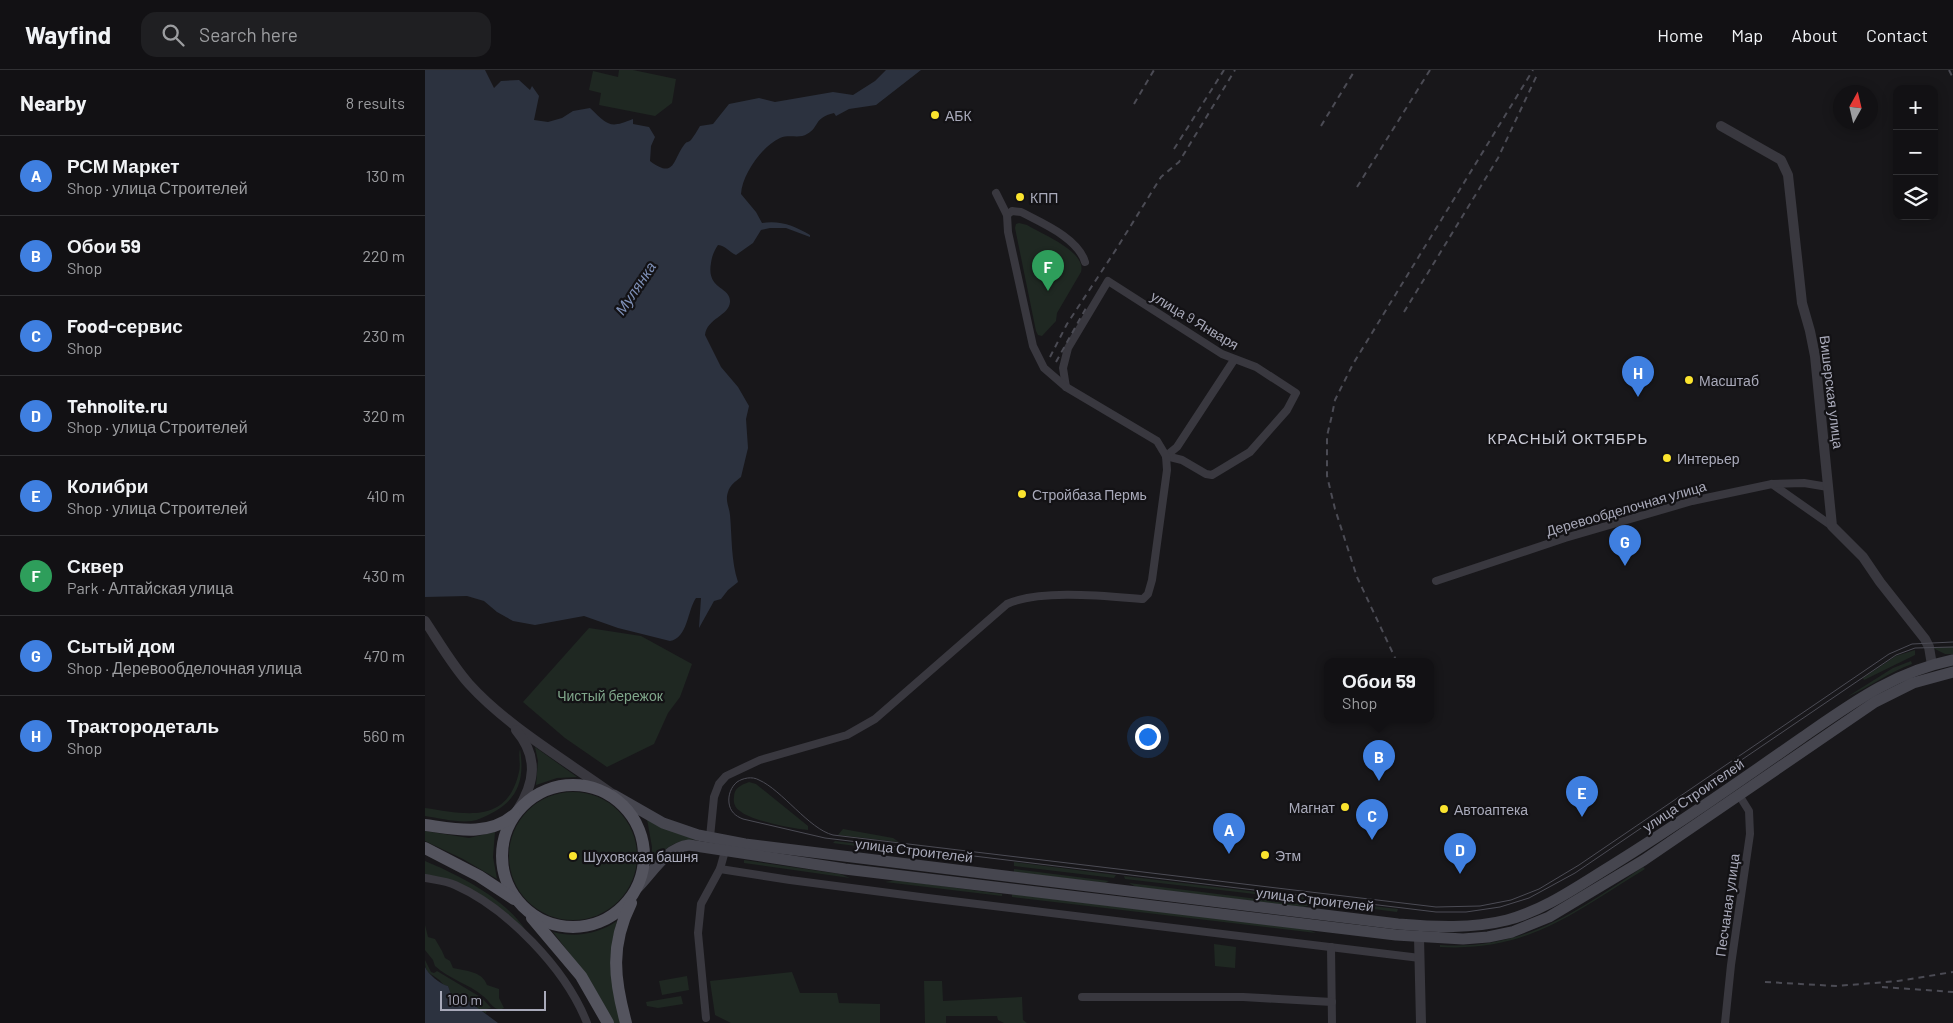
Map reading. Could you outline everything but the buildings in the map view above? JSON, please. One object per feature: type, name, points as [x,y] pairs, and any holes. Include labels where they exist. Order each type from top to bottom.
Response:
[{"type":"main road","name":"улица Строителей","points":[[637,890],[665,858],[676,849],[689,845],[845,869],[1419,937],[1463,939],[1488,937],[1512,932],[1549,917],[1644,860],[1875,702],[1953,660]]},
{"type":"main road","name":"улица Строителей","points":[[612,794],[663,823],[710,838],[745,844],[1417,926],[1462,928],[1486,925],[1526,914],[1559,898],[1714,799],[1879,687],[1917,669],[1953,672]]},
{"type":"main road","points":[[425,825],[458,830],[481,829],[505,821],[537,795],[560,786],[587,786],[612,794],[629,813],[642,839],[644,866],[637,890],[623,921],[616,950],[618,989],[626,1023]]},
{"type":"main road","points":[[517,811],[505,836],[502,853],[506,879],[511,891],[581,976],[609,1023]]},
{"type":"main road","points":[[425,848],[479,876],[535,916],[550,924],[564,927],[594,924],[610,917],[621,909],[637,890]]},
{"type":"main road","points":[[1417,926],[1419,937]]},
{"type":"street","name":"Вишерская улица","points":[[1721,126],[1781,160],[1789,175],[1802,303],[1811,331],[1815,356],[1832,526]]},
{"type":"street","points":[[710,838],[714,796],[719,784],[726,776],[761,760],[847,735],[875,719],[1007,604],[1019,599],[1037,596],[1143,599],[1148,594],[1152,580],[1167,470],[1166,456],[1157,441],[1066,387],[1044,368],[1033,346],[1010,239],[1007,215],[996,193]]},
{"type":"street","points":[[1007,215],[1015,211],[1021,212],[1071,240],[1078,247],[1085,262]]},
{"type":"street","name":"улица 9 Января","points":[[1066,387],[1063,368],[1068,348],[1108,281],[1223,354],[1234,360],[1256,367],[1296,393],[1287,410],[1250,452],[1209,475],[1182,460],[1166,456]]},
{"type":"street","points":[[1166,456],[1177,447],[1234,360]]},
{"type":"street","name":"Деревообделочная улица","points":[[1436,581],[1527,550],[1692,501],[1772,484],[1828,486]]},
{"type":"street","points":[[1772,484],[1832,526],[1863,557],[1880,582],[1925,639],[1929,647],[1933,670]]},
{"type":"street","points":[[425,621],[464,678],[502,715],[523,739],[531,759],[531,781],[525,798],[517,811]]},
{"type":"street","points":[[502,715],[612,794]]},
{"type":"street","name":"Песчаная улица","points":[[1725,1023],[1731,965],[1750,834],[1749,811],[1739,794]]},
{"type":"street","points":[[706,1018],[698,934],[701,904],[720,868],[725,851]]},
{"type":"street","points":[[720,868],[790,880],[928,898],[1420,958]]},
{"type":"street","points":[[425,878],[455,885],[487,903],[507,918],[543,954],[562,977],[587,1023]]},
{"type":"street","points":[[1419,937],[1421,1023]]},
{"type":"street","points":[[1331,947],[1332,1023]]},
{"type":"street","points":[[1082,997],[1243,996],[1332,1002]]},
{"type":"green space","points":[[619,70],[633,70],[676,79],[672,103],[655,116],[599,105],[601,93],[589,90],[593,71],[618,77]]},
{"type":"green space","points":[[1016,224],[1027,225],[1062,244],[1077,257],[1081,265],[1081,272],[1057,313],[1056,321],[1042,336],[1038,335],[1036,331],[1015,228]]},
{"type":"green space","name":"Чистый бережок","points":[[589,628],[641,636],[692,664],[680,697],[668,713],[654,744],[607,767],[565,738],[523,702]]},
{"type":"green space","points":[[1953,647],[1953,654],[1945,654],[1933,648]]},
{"type":"green space","points":[[1915,650],[1915,655],[1864,680],[1863,678],[1896,656]]},
{"type":"green space","points":[[1911,661],[1912,664],[1847,697],[1893,668]]},
{"type":"green space","points":[[535,747],[577,777],[557,778],[536,785],[538,761]]},
{"type":"green space","points":[[520,749],[521,770],[517,788],[500,808],[472,821],[454,821],[425,816],[425,808],[455,812],[483,812],[495,808],[505,801],[513,789],[520,769]]},
{"type":"green space","points":[[749,782],[756,784],[808,826],[808,830],[762,821],[738,810],[734,801],[735,791]]},
{"type":"green space","points":[[573,792],[597,797],[609,803],[618,811],[626,820],[632,832],[637,856],[632,880],[626,892],[618,901],[609,909],[597,915],[573,920],[549,915],[537,909],[528,901],[520,892],[514,880],[509,856],[514,832],[520,820],[528,811],[537,803],[549,797]]},
{"type":"green space","points":[[647,819],[699,840],[678,842],[662,852],[652,863],[652,847]]},
{"type":"green space","points":[[843,829],[893,838],[899,842],[838,835]]},
{"type":"green space","points":[[425,831],[469,838],[495,832],[493,857],[497,879],[463,859],[425,841]]},
{"type":"green space","points":[[835,841],[900,849],[901,852],[833,843]]},
{"type":"green space","points":[[912,849],[944,853],[944,857],[912,852]]},
{"type":"green space","points":[[744,860],[840,874],[850,878],[744,863]]},
{"type":"green space","points":[[425,861],[467,881],[494,898],[517,919],[526,931],[500,910],[425,875]]},
{"type":"green space","points":[[1014,862],[1116,875],[1114,878],[1014,866]]},
{"type":"green space","points":[[1643,867],[1645,869],[1572,914],[1525,936],[1499,943],[1471,947],[1440,947],[1440,945],[1470,945],[1497,942],[1523,935],[1572,913]]},
{"type":"green space","points":[[1014,869],[1109,881],[1105,883],[1014,872]]},
{"type":"green space","points":[[1124,876],[1317,899],[1315,901],[1125,879]]},
{"type":"green space","points":[[897,880],[1002,894],[1002,896],[885,882]]},
{"type":"green space","points":[[1129,883],[1312,905],[1303,907],[1136,887]]},
{"type":"green space","points":[[1012,894],[1306,929],[1316,933],[1012,897]]},
{"type":"green space","points":[[1327,901],[1398,909],[1397,912],[1327,903]]},
{"type":"green space","points":[[617,921],[612,949],[611,972],[621,1023],[614,1023],[590,980],[553,932],[570,935],[586,934],[602,929]]},
{"type":"green space","points":[[425,925],[428,937],[435,939],[445,958],[450,961],[453,968],[477,974],[485,980],[487,985],[499,989],[499,998],[504,1008],[495,1008],[486,998],[435,966],[425,950]]},
{"type":"green space","points":[[1214,944],[1236,947],[1235,968],[1215,966]]},
{"type":"green space","points":[[425,960],[431,972],[437,971],[482,998],[491,1008],[487,1009],[486,1013],[458,996],[452,997],[448,986],[427,970]]},
{"type":"green space","points":[[792,972],[800,993],[837,993],[839,1003],[880,1004],[880,1023],[731,1023],[715,1015],[710,981]]},
{"type":"green space","points":[[687,976],[689,990],[662,995],[659,981]]},
{"type":"green space","points":[[924,981],[942,981],[943,1001],[1022,997],[1023,1020],[1027,1023],[1004,1023],[998,1020],[997,1016],[946,1016],[946,1023],[925,1023]]},
{"type":"green space","points":[[681,996],[683,1004],[658,1008],[647,1006],[646,1002]]},
{"type":"water","name":"Мулянка","points":[[425,70],[485,70],[494,88],[501,81],[519,80],[530,90],[532,86],[539,96],[534,120],[548,122],[562,118],[573,111],[590,108],[609,124],[619,124],[633,119],[633,124],[649,127],[655,137],[651,146],[650,161],[658,166],[669,168],[684,145],[691,140],[700,126],[713,124],[729,104],[759,98],[775,102],[833,92],[853,95],[875,81],[886,70],[921,70],[876,105],[849,109],[836,116],[834,113],[827,115],[811,131],[804,135],[783,137],[773,142],[760,154],[745,178],[741,194],[756,212],[762,223],[775,222],[787,224],[810,235],[810,237],[786,228],[770,228],[761,230],[753,243],[736,255],[718,245],[714,251],[710,272],[715,283],[727,293],[730,302],[726,311],[710,325],[705,335],[721,367],[738,387],[749,406],[746,419],[748,448],[741,477],[730,487],[727,498],[733,557],[738,582],[721,599],[714,601],[699,628],[701,598],[696,598],[684,630],[676,639],[670,641],[618,628],[584,616],[535,625],[513,621],[497,612],[484,601],[467,596],[425,597]]},
{"type":"water","points":[[425,967],[441,983],[448,986],[452,997],[455,998],[461,995],[498,1023],[425,1023]]},
{"type":"tram line","points":[[1953,642],[1912,644],[1889,654],[1579,865],[1539,889],[1511,900],[1480,906],[1436,907],[833,835],[805,818],[768,785],[753,778],[742,779],[735,784],[730,794],[729,803],[733,813],[743,819],[825,838],[1436,912],[1466,912],[1500,907],[1529,898],[1575,873],[1896,655],[1915,648],[1953,647]]},
{"type":"railway","points":[[1134,104],[1154,70]]},
{"type":"railway","points":[[1174,149],[1224,70]]},
{"type":"railway","points":[[1050,357],[1067,324],[1161,177],[1179,162],[1235,70]]},
{"type":"railway","points":[[1321,126],[1355,70]]},
{"type":"railway","points":[[1357,187],[1430,70]]},
{"type":"railway","points":[[1395,658],[1357,577],[1335,509],[1327,476],[1327,436],[1335,400],[1353,364],[1533,70]]},
{"type":"railway","points":[[1949,70],[1953,78]]},
{"type":"railway","points":[[1404,312],[1498,158],[1537,75]]},
{"type":"railway","points":[[1056,362],[1086,308]]},
{"type":"railway","points":[[1765,982],[1837,986],[1898,981],[1953,972]]},
{"type":"railway","points":[[1882,987],[1953,992]]},
{"type":"place","name":"АБК","points":[[935,115]]},
{"type":"place","name":"КПП","points":[[1020,197]]},
{"type":"place","name":"Сквер","points":[[1048,291]]},
{"type":"place","name":"Масштаб","points":[[1689,380]]},
{"type":"place","name":"Трактородеталь","points":[[1638,397]]},
{"type":"place","name":"Интерьер","points":[[1667,458]]},
{"type":"place","name":"Стройбаза Пермь","points":[[1022,494]]},
{"type":"place","name":"Сытый дом","points":[[1625,566]]},
{"type":"place","name":"Обои 59","points":[[1379,781]]},
{"type":"place","name":"Магнат","points":[[1345,807]]},
{"type":"place","name":"Автоаптека","points":[[1444,809]]},
{"type":"place","name":"Колибри","points":[[1582,817]]},
{"type":"place","name":"Food-сервис","points":[[1372,840]]},
{"type":"place","name":"РСМ Маркет","points":[[1229,854]]},
{"type":"place","name":"Этм","points":[[1265,855]]},
{"type":"place","name":"Шуховская башня","points":[[573,856]]},
{"type":"place","name":"Tehnolite.ru","points":[[1460,874]]},
{"type":"district","name":"КРАСНЫЙ ОКТЯБРЬ","points":[[1568,438]]}]
